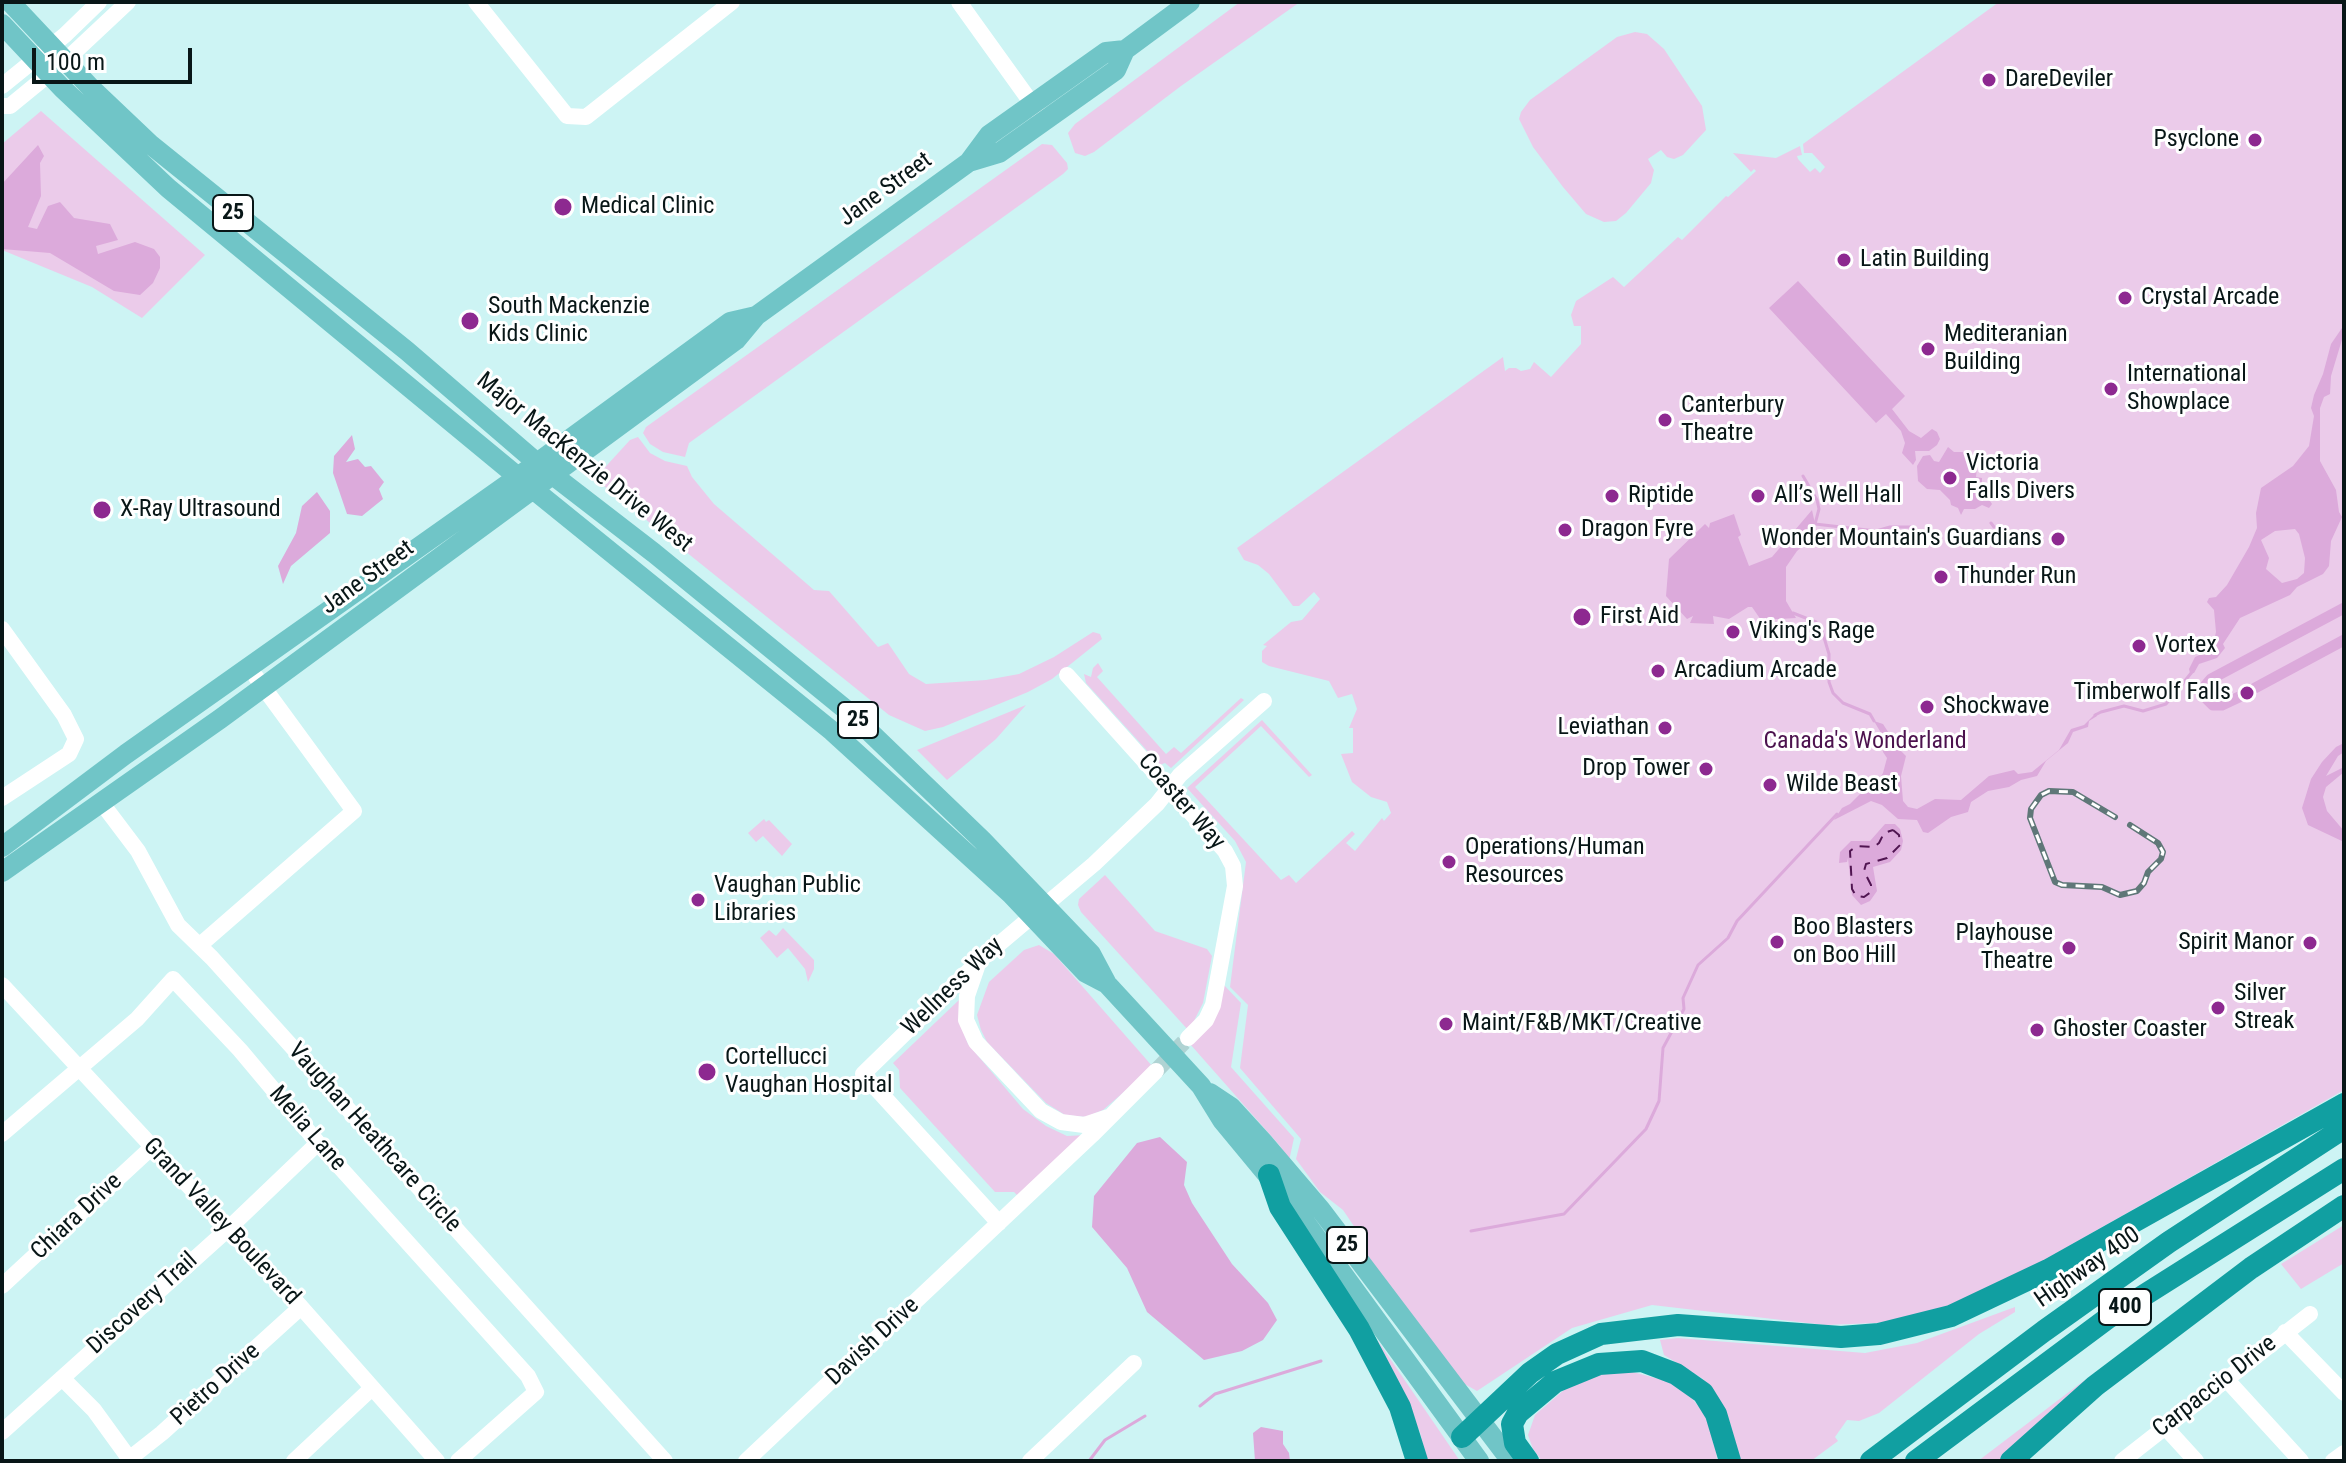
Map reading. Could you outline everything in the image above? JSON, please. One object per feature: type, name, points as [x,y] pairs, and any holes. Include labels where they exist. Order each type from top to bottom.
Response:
[{"type":"highway","points":[[1462,1437],[1530,1373],[1557,1354],[1601,1334],[1678,1325],[1841,1337],[1879,1334],[1951,1316],[2048,1270],[2344,1104]]},
{"type":"highway","name":"Highway 400","points":[[1871,1461],[2156,1251],[2344,1128]]},
{"type":"highway","name":"400","points":[[1916,1461],[2108,1318],[2344,1169]]},
{"type":"highway","points":[[1269,1175],[1280,1207],[1359,1329],[1400,1407],[1417,1461]]},
{"type":"highway","points":[[2011,1461],[2095,1386],[2251,1268],[2344,1206]]},
{"type":"highway","points":[[1528,1461],[1515,1443],[1512,1424],[1518,1413],[1555,1382],[1599,1364],[1642,1361],[1676,1374],[1703,1393],[1716,1414],[1730,1461]]},
{"type":"main road","name":"Major MacKenzie Drive West","points":[[10,2],[50,55],[48,74],[168,188],[832,731],[1091,954],[1107,984],[1201,1086],[1222,1120],[1269,1175],[1394,1341],[1479,1461]]},
{"type":"main road","name":"Jane Street","points":[[2,847],[182,714],[525,483],[554,474],[736,340],[756,316],[969,162],[999,153],[1038,112],[1116,70],[1125,50],[1190,2]]},
{"type":"main road","name":"Major MacKenzie Drive West","points":[[2,24],[50,55],[186,175],[407,351],[536,462],[850,713],[1039,910]]},
{"type":"main road","name":"Jane Street","points":[[2,872],[101,802],[525,483],[536,462],[730,322],[756,316]]},
{"type":"main road","name":"Major MacKenzie Drive West","points":[[1201,1086],[1231,1107],[1321,1210],[1511,1461]]},
{"type":"street","points":[[50,55],[99,2]]},
{"type":"street","points":[[2,86],[128,2]]},
{"type":"street","points":[[476,2],[567,116],[586,117],[732,2]]},
{"type":"street","points":[[959,2],[1038,112]]},
{"type":"street","points":[[2,106],[10,106],[48,74]]},
{"type":"street","points":[[2,629],[64,715],[76,739],[69,754],[2,798]]},
{"type":"street","name":"Coaster Way","points":[[1067,675],[1225,851],[1233,866],[1235,886],[1213,1005],[1206,1020],[1188,1038]]},
{"type":"street","points":[[200,945],[354,811],[260,682]]},
{"type":"street","name":"Wellness Way","points":[[999,1223],[863,1074],[979,961],[1039,910],[1169,790],[1180,775],[1264,701]]},
{"type":"street","name":"Vaughan Heathcare Circle","points":[[101,802],[151,871],[178,925],[200,945],[665,1461]]},
{"type":"street","points":[[979,961],[967,996],[966,1020],[976,1042],[1041,1111],[1061,1122],[1084,1125],[1108,1117],[1156,1071]]},
{"type":"street","name":"Melia Lane","points":[[79,1069],[137,1019],[173,979],[240,1050],[318,1143],[528,1376],[536,1392],[458,1461]]},
{"type":"street","name":"Grand Valley Boulevard","points":[[2,985],[301,1307],[437,1461]]},
{"type":"street","points":[[2,1134],[79,1069]]},
{"type":"street","name":"Davish Drive","points":[[746,1461],[1108,1117]]},
{"type":"street","name":"Discovery Trail","points":[[2,1432],[228,1229],[318,1143]]},
{"type":"street","name":"Chiara Drive","points":[[2,1286],[151,1148]]},
{"type":"street","name":"Pietro Drive","points":[[130,1460],[301,1307]]},
{"type":"street","name":"Carpaccio Drive","points":[[2122,1461],[2310,1314]]},
{"type":"street","points":[[2285,1332],[2344,1393]]},
{"type":"street","points":[[1030,1461],[1134,1363]]},
{"type":"street","points":[[62,1378],[94,1410],[130,1460]]},
{"type":"street","points":[[2226,1379],[2301,1461]]},
{"type":"street","points":[[294,1461],[372,1388]]},
{"type":"street","points":[[2165,1427],[2196,1461]]},
{"type":"street","points":[[2333,1461],[2344,1453]]},
{"type":"green space","points":[[1240,2],[1300,2],[1094,152],[1085,156],[1075,153],[1068,133],[1075,124]]},
{"type":"green space","name":"Canada's Wonderland","points":[[1999,2],[2344,2],[2344,1090],[1986,1293],[1901,1322],[1825,1325],[1652,1305],[1572,1328],[1477,1391],[1461,1382],[1364,1252],[1364,1241],[1343,1210],[1320,1192],[1296,1159],[1301,1139],[1240,1068],[1248,1005],[1230,987],[1246,862],[1235,841],[1187,788],[1262,720],[1312,775],[1309,777],[1261,726],[1195,787],[1281,880],[1289,875],[1296,883],[1352,831],[1355,834],[1346,843],[1355,851],[1382,818],[1384,821],[1391,813],[1387,802],[1371,797],[1352,782],[1341,754],[1353,753],[1353,728],[1349,728],[1357,709],[1352,694],[1338,698],[1329,681],[1262,662],[1262,651],[1267,646],[1263,645],[1291,622],[1302,620],[1320,599],[1314,592],[1299,606],[1293,606],[1269,574],[1258,565],[1244,560],[1237,548],[1503,357],[1505,371],[1509,368],[1521,371],[1530,369],[1534,362],[1551,377],[1581,344],[1581,326],[1574,326],[1571,315],[1576,301],[1613,277],[1624,287],[1678,237],[1682,240],[1756,171],[1751,172],[1733,153],[1776,158],[1800,146],[1802,155],[1797,156],[1798,159],[1810,172],[1815,168],[1820,173],[1825,167],[1812,153],[1804,153],[1803,144]]},
{"type":"green space","points":[[1635,32],[1647,34],[1664,49],[1702,106],[1706,130],[1683,155],[1674,159],[1661,150],[1648,159],[1654,170],[1651,183],[1626,213],[1616,221],[1604,222],[1586,214],[1563,187],[1533,147],[1519,119],[1530,100],[1617,37]]},
{"type":"green space","points":[[41,111],[205,255],[142,318],[92,287],[2,250],[2,144]]},
{"type":"green space","points":[[1042,144],[1052,145],[1067,163],[1068,169],[1063,174],[689,443],[685,457],[663,452],[650,444],[643,433],[646,427]]},
{"type":"green space","points":[[638,437],[650,453],[665,461],[687,466],[714,504],[814,590],[829,591],[878,647],[888,643],[909,674],[926,684],[986,680],[1019,674],[1054,657],[1093,632],[1100,634],[1102,639],[1052,679],[1028,692],[943,727],[925,731],[889,715],[599,482],[598,475],[630,440]]},
{"type":"green space","points":[[1098,663],[1103,671],[1097,677],[1166,754],[1174,747],[1181,753],[1241,698],[1244,700],[1171,768],[1165,763],[1160,765],[1086,683],[1084,674],[1091,677]]},
{"type":"green space","points":[[1026,705],[996,739],[947,780],[917,750]]},
{"type":"green space","points":[[764,819],[766,822],[769,820],[792,844],[782,856],[763,836],[756,842],[748,833]]},
{"type":"green space","points":[[1105,875],[1155,931],[1207,949],[1212,956],[1203,1003],[1189,1031],[1081,912],[1079,899]]},
{"type":"green space","points":[[783,928],[814,960],[808,982],[805,969],[788,948],[777,958],[760,938],[769,930],[776,936]]},
{"type":"green space","points":[[1039,945],[1054,954],[1153,1067],[1103,1110],[1086,1117],[1065,1115],[1046,1103],[987,1042],[981,1030],[977,1015],[989,982],[1024,950]]},
{"type":"green space","points":[[1224,985],[1241,1003],[1231,1067],[1294,1138],[1289,1161],[1280,1146],[1190,1044]]},
{"type":"green space","points":[[959,1000],[961,1026],[968,1044],[1023,1109],[1046,1126],[1067,1136],[1086,1135],[1020,1198],[1014,1192],[995,1192],[900,1088],[899,1070],[893,1063]]},
{"type":"green space","points":[[2344,1225],[2344,1263],[2301,1289],[2281,1264]]},
{"type":"green space","points":[[2015,1307],[2015,1312],[1979,1334],[1879,1413],[1859,1421],[1847,1420],[1835,1437],[1838,1441],[1811,1461],[1737,1461],[1730,1422],[1703,1379],[1664,1355],[1660,1340],[1678,1338],[1865,1353],[1917,1343]]},
{"type":"green space","points":[[2174,1319],[2005,1461],[1978,1461],[2082,1382]]},
{"type":"green space","points":[[1378,1341],[1460,1461],[1427,1461],[1420,1432],[1374,1343]]},
{"type":"green space","points":[[1633,1372],[1670,1382],[1691,1397],[1704,1413],[1715,1437],[1717,1461],[1542,1461],[1528,1435],[1535,1415],[1565,1389],[1601,1373]]},
{"type":"shaded area","points":[[38,145],[44,156],[40,163],[41,196],[28,227],[37,229],[48,206],[60,202],[74,218],[110,224],[118,240],[96,246],[98,254],[135,242],[154,249],[160,257],[160,268],[153,283],[140,295],[114,291],[50,253],[2,249],[2,184]]},
{"type":"shaded area","points":[[1798,281],[1905,396],[1892,409],[1909,431],[1921,438],[1932,429],[1937,432],[1940,439],[1937,445],[1929,451],[1915,451],[1913,465],[1902,453],[1905,443],[1901,431],[1886,414],[1876,423],[1769,308]]},
{"type":"shaded area","points":[[2342,328],[2344,333],[2331,376],[2330,394],[2324,397],[2320,408],[2320,461],[2336,490],[2342,517],[2331,541],[2329,566],[2323,574],[2297,587],[2290,595],[2240,618],[2217,658],[2199,664],[2194,673],[2190,673],[2195,657],[2208,651],[2214,641],[2214,610],[2207,602],[2227,585],[2249,547],[2257,528],[2256,513],[2261,488],[2293,466],[2309,446],[2314,416],[2311,408],[2331,344]],"holes":[[[2295,529],[2305,558],[2304,573],[2297,579],[2282,583],[2266,569],[2269,558],[2261,540],[2275,531]]]},
{"type":"shaded area","points":[[352,435],[355,449],[346,462],[358,459],[365,467],[371,466],[384,482],[379,489],[383,499],[362,516],[347,514],[333,473],[334,456]]},
{"type":"shaded area","points":[[1948,447],[1954,452],[1965,452],[1972,459],[1977,467],[1976,477],[1982,478],[1982,484],[1987,488],[1984,492],[1992,504],[1989,508],[1982,505],[1964,509],[1961,515],[1940,490],[1927,489],[1918,481],[1917,466],[1923,456],[1930,455],[1939,462]]},
{"type":"shaded area","points":[[317,492],[330,511],[330,533],[291,566],[283,584],[278,566],[296,533],[302,506]]},
{"type":"shaded area","points":[[1812,510],[1817,533],[1797,551],[1786,567],[1786,601],[1796,618],[1761,620],[1752,607],[1748,607],[1729,619],[1713,616],[1714,624],[1690,623],[1693,616],[1687,619],[1666,596],[1669,559],[1705,524],[1709,528],[1710,523],[1734,514],[1741,535],[1738,537],[1749,566],[1772,557]]},
{"type":"shaded area","points":[[2096,713],[2088,727],[2073,732],[2068,743],[2046,761],[2037,776],[1988,791],[1971,802],[1968,812],[1951,817],[1928,833],[1923,832],[1917,820],[1898,819],[1882,805],[1871,801],[1834,820],[1842,808],[1878,781],[1883,773],[1887,758],[1883,752],[1881,733],[1874,721],[1883,724],[1906,756],[1901,776],[1903,801],[1908,807],[1917,809],[1935,799],[1961,800],[1989,776],[2014,770],[2018,774],[2032,772],[2059,750],[2071,729],[2084,725]]},
{"type":"shaded area","points":[[2344,743],[2344,752],[2326,776],[2344,767],[2344,772],[2326,787],[2323,797],[2327,811],[2344,831],[2344,842],[2308,825],[2302,808],[2311,779],[2322,762]]},
{"type":"shaded area","points":[[1885,824],[1895,824],[1900,829],[1903,841],[1901,850],[1890,862],[1873,867],[1877,891],[1870,901],[1861,905],[1852,895],[1848,858],[1847,862],[1839,863],[1840,852],[1851,841],[1870,841]]},
{"type":"shaded area","points":[[1160,1137],[1187,1162],[1184,1185],[1192,1203],[1232,1264],[1268,1303],[1277,1320],[1263,1340],[1242,1351],[1204,1360],[1147,1312],[1127,1268],[1092,1227],[1094,1196],[1137,1143]]},
{"type":"shaded area","points":[[1261,1427],[1283,1431],[1283,1444],[1290,1461],[1255,1461],[1253,1433]]},
{"type":"waterway","points":[[1803,476],[1817,500],[1819,509],[1815,524],[1876,531],[1890,527],[1914,527]]},
{"type":"waterway","points":[[1991,523],[1994,527]]},
{"type":"waterway","points":[[2239,697],[2222,705],[2213,705],[2205,697],[2205,686],[2211,679],[2344,608]]},
{"type":"waterway","points":[[1793,613],[1816,622],[1822,631],[1829,654],[1829,682],[1833,693],[1843,703],[1870,714],[1874,721]]},
{"type":"waterway","points":[[2255,688],[2344,640]]},
{"type":"waterway","points":[[2095,715],[2124,706],[2143,711],[2166,704],[2192,672]]},
{"type":"waterway","points":[[1471,1231],[1564,1214],[1646,1129],[1659,1101],[1663,1048],[1684,1009],[1683,998],[1698,965],[1728,938],[1737,921],[1837,814]]},
{"type":"waterway","points":[[1200,1406],[1215,1394],[1321,1361]]},
{"type":"waterway","points":[[1089,1461],[1105,1440],[1145,1416]]},
{"type":"ferry route","points":[[1893,830],[1899,835],[1900,845],[1887,858],[1866,864],[1864,871],[1871,892],[1864,897],[1856,896],[1852,889],[1850,851],[1857,846],[1874,847],[1884,833],[1893,830]]},
{"type":"tunnel","points":[[1156,1071],[1188,1038]]},
{"type":"railway","points":[[2115,817],[2073,792],[2049,791],[2041,795],[2031,809],[2030,818],[2055,882],[2102,887],[2120,895],[2137,891],[2163,852],[2158,843],[2130,825]]},
{"type":"place","name":"DareDeviler","points":[[1989,80]]},
{"type":"place","name":"Psyclone","points":[[2255,140]]},
{"type":"place","name":"Medical Clinic","points":[[563,207]]},
{"type":"place","name":"Latin Building","points":[[1844,260]]},
{"type":"place","name":"Crystal Arcade","points":[[2125,298]]},
{"type":"place","name":"South Mackenzie Kids Clinic","points":[[470,321]]},
{"type":"place","name":"Mediteranian Building","points":[[1928,349]]},
{"type":"place","name":"International Showplace","points":[[2111,389]]},
{"type":"place","name":"Canterbury Theatre","points":[[1665,420]]},
{"type":"place","name":"Victoria Falls Divers","points":[[1950,478]]},
{"type":"place","name":"Riptide","points":[[1612,496]]},
{"type":"place","name":"All’s Well Hall","points":[[1758,496]]},
{"type":"place","name":"X-Ray Ultrasound","points":[[102,510]]},
{"type":"place","name":"Dragon Fyre","points":[[1565,530]]},
{"type":"place","name":"Wonder Mountain's Guardians","points":[[2058,539]]},
{"type":"place","name":"Thunder Run","points":[[1941,577]]},
{"type":"place","name":"First Aid","points":[[1582,617]]},
{"type":"place","name":"Viking's Rage","points":[[1733,632]]},
{"type":"place","name":"Vortex","points":[[2139,646]]},
{"type":"place","name":"Arcadium Arcade","points":[[1658,671]]},
{"type":"place","name":"Timberwolf Falls","points":[[2247,693]]},
{"type":"place","name":"Shockwave","points":[[1927,707]]},
{"type":"place","name":"Leviathan","points":[[1665,728]]},
{"type":"place","name":"Drop Tower","points":[[1706,769]]},
{"type":"place","name":"Wilde Beast","points":[[1770,785]]},
{"type":"place","name":"Operations/Human Resources","points":[[1449,862]]},
{"type":"place","name":"Vaughan Public Libraries","points":[[698,900]]},
{"type":"place","name":"Boo Blasters on Boo Hill","points":[[1777,942]]},
{"type":"place","name":"Spirit Manor","points":[[2310,943]]},
{"type":"place","name":"Playhouse Theatre","points":[[2069,948]]},
{"type":"place","name":"Silver Streak","points":[[2218,1008]]},
{"type":"place","name":"Maint/F&B/MKT/Creative","points":[[1446,1024]]},
{"type":"place","name":"Ghoster Coaster","points":[[2037,1030]]},
{"type":"place","name":"Cortellucci Vaughan Hospital","points":[[707,1072]]}]
